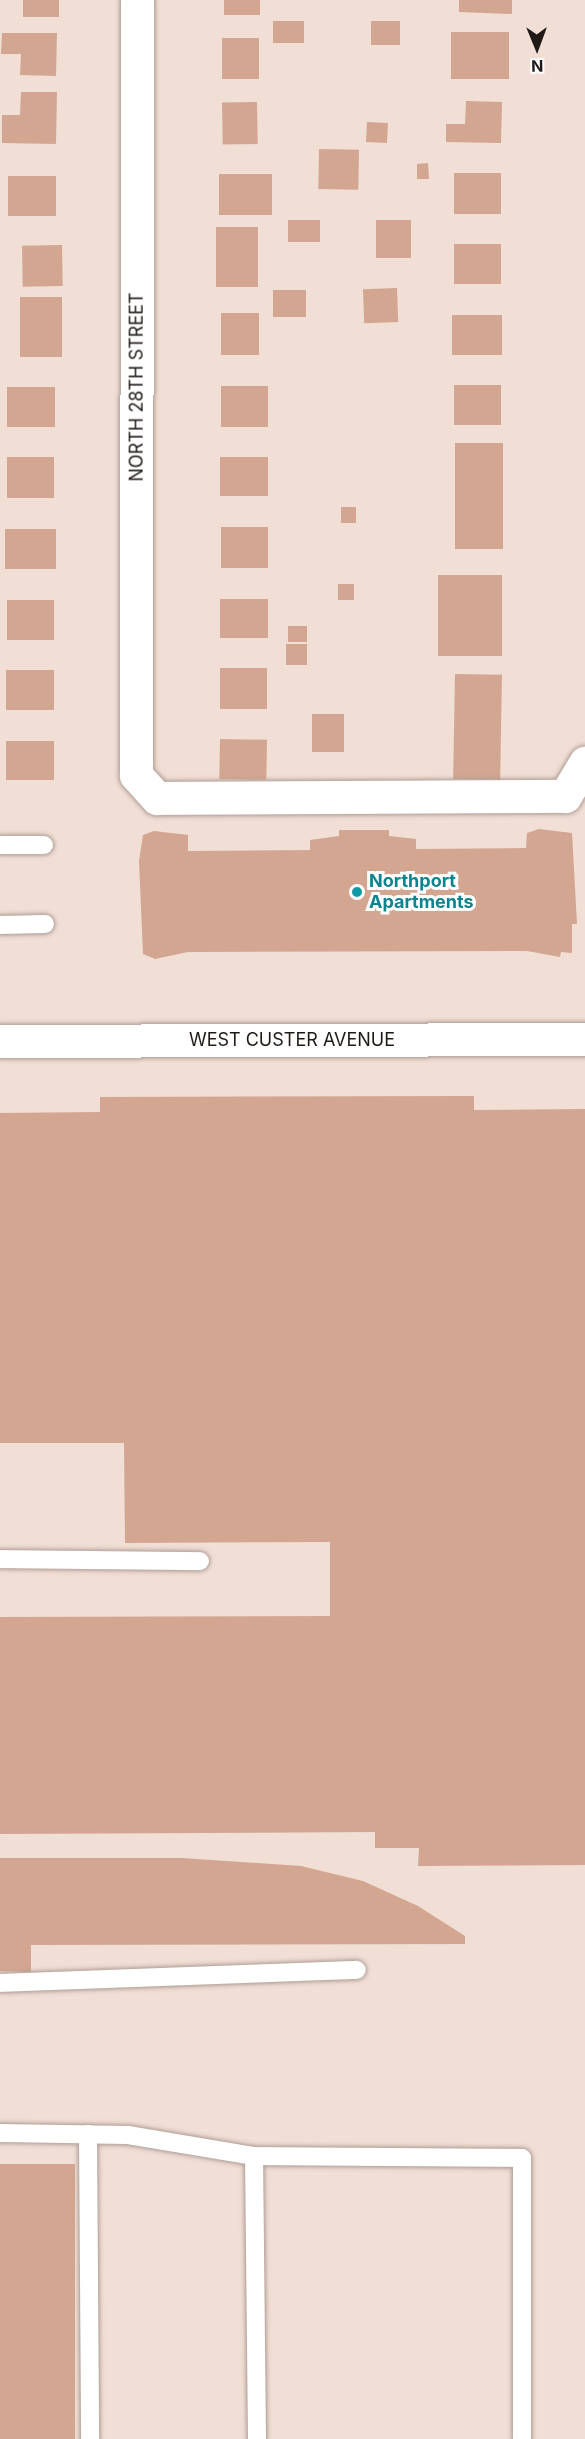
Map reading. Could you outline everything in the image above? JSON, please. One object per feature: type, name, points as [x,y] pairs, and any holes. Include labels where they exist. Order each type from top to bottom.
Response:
[{"type":"street","name":"NORTH 28TH STREET","points":[[137,0],[136,775],[157,798],[566,796],[585,763]]},
{"type":"street","name":"WEST CUSTER AVENUE","points":[[0,1041],[585,1039]]},
{"type":"lane","points":[[0,845],[44,845]]},
{"type":"lane","points":[[0,925],[45,924]]},
{"type":"lane","points":[[0,1559],[200,1561]]},
{"type":"lane","points":[[0,1983],[357,1970]]},
{"type":"lane","points":[[0,2133],[128,2135],[254,2156],[522,2158],[522,2439]]},
{"type":"lane","points":[[88,2134],[90,2439]]},
{"type":"lane","points":[[254,2156],[257,2439]]},
{"type":"building","points":[[23,0],[59,0],[59,17],[23,17]]},
{"type":"building","points":[[224,0],[260,0],[260,15],[224,15]]},
{"type":"building","points":[[459,0],[512,0],[512,14],[459,12]]},
{"type":"building","points":[[273,21],[304,21],[304,43],[273,43]]},
{"type":"building","points":[[371,21],[400,21],[400,45],[371,45]]},
{"type":"building","points":[[451,32],[509,32],[509,79],[451,79]]},
{"type":"building","points":[[2,33],[57,33],[56,76],[20,75],[21,54],[1,54]]},
{"type":"building","points":[[222,38],[259,38],[259,79],[222,79]]},
{"type":"building","points":[[21,92],[57,92],[56,144],[2,143],[2,115],[20,115]]},
{"type":"building","points":[[466,101],[502,102],[501,143],[446,142],[446,124],[465,124]]},
{"type":"building","points":[[257,102],[258,144],[223,145],[222,103]]},
{"type":"building","points":[[367,122],[388,123],[387,143],[366,142]]},
{"type":"building","points":[[319,149],[359,150],[358,190],[318,189]]},
{"type":"building","points":[[428,163],[429,179],[417,179],[417,164]]},
{"type":"building","points":[[454,173],[501,173],[501,214],[454,214]]},
{"type":"building","points":[[219,174],[272,174],[272,215],[219,215]]},
{"type":"building","points":[[8,176],[56,176],[56,216],[8,216]]},
{"type":"building","points":[[288,220],[320,220],[320,242],[288,242]]},
{"type":"building","points":[[376,220],[411,220],[411,258],[376,258]]},
{"type":"building","points":[[216,227],[258,227],[258,287],[216,287]]},
{"type":"building","points":[[454,244],[501,244],[501,284],[454,284]]},
{"type":"building","points":[[62,245],[63,286],[23,287],[22,246]]},
{"type":"building","points":[[397,288],[398,322],[364,323],[363,289]]},
{"type":"building","points":[[273,290],[306,290],[306,317],[273,317]]},
{"type":"building","points":[[20,297],[62,297],[62,357],[20,357]]},
{"type":"building","points":[[221,313],[259,313],[259,355],[221,355]]},
{"type":"building","points":[[452,315],[502,315],[502,355],[452,355]]},
{"type":"building","points":[[454,385],[501,385],[501,425],[454,425]]},
{"type":"building","points":[[221,386],[268,386],[268,427],[221,427]]},
{"type":"building","points":[[7,387],[55,387],[55,427],[7,427]]},
{"type":"building","points":[[455,443],[503,443],[503,549],[455,549]]},
{"type":"building","points":[[7,457],[54,457],[54,498],[7,498]]},
{"type":"building","points":[[220,457],[268,457],[268,496],[220,496]]},
{"type":"building","points":[[341,507],[356,507],[356,523],[341,523]]},
{"type":"building","points":[[221,527],[268,527],[268,568],[221,568]]},
{"type":"building","points":[[5,529],[56,529],[56,569],[5,569]]},
{"type":"building","points":[[438,575],[502,575],[502,656],[438,656]]},
{"type":"building","points":[[338,584],[354,584],[354,600],[338,600]]},
{"type":"building","points":[[220,599],[268,599],[268,638],[220,638]]},
{"type":"building","points":[[7,600],[54,600],[54,640],[7,640]]},
{"type":"building","points":[[288,626],[307,626],[307,642],[288,642]]},
{"type":"building","points":[[286,644],[307,644],[307,665],[286,665]]},
{"type":"building","points":[[220,668],[267,668],[267,709],[220,709]]},
{"type":"building","points":[[6,670],[54,670],[54,710],[6,710]]},
{"type":"building","points":[[455,674],[502,675],[500,780],[453,779]]},
{"type":"building","points":[[312,714],[344,714],[344,752],[312,752]]},
{"type":"building","points":[[220,739],[267,740],[266,780],[219,779]]},
{"type":"building","points":[[6,741],[54,741],[54,780],[6,780]]},
{"type":"building","name":"Northport Apartments","points":[[539,829],[572,833],[577,924],[572,924],[572,953],[561,952],[560,957],[527,951],[188,952],[155,959],[143,954],[139,861],[143,835],[154,831],[188,835],[188,851],[310,850],[310,840],[339,836],[339,830],[389,830],[389,836],[416,839],[416,849],[526,848],[527,833]]},
{"type":"building","points":[[474,1096],[474,1110],[585,1109],[585,1865],[418,1866],[419,1848],[375,1848],[375,1832],[0,1834],[0,1617],[330,1616],[330,1542],[125,1543],[124,1443],[0,1443],[0,1113],[100,1112],[100,1097]]},
{"type":"building","points":[[0,1858],[182,1858],[301,1866],[363,1881],[418,1906],[465,1936],[465,1944],[31,1945],[31,1972],[0,1971]]},
{"type":"building","points":[[0,2164],[75,2164],[75,2439],[0,2439]]},
{"type":"place","name":"Northport Apartments","points":[[357,892]]}]
